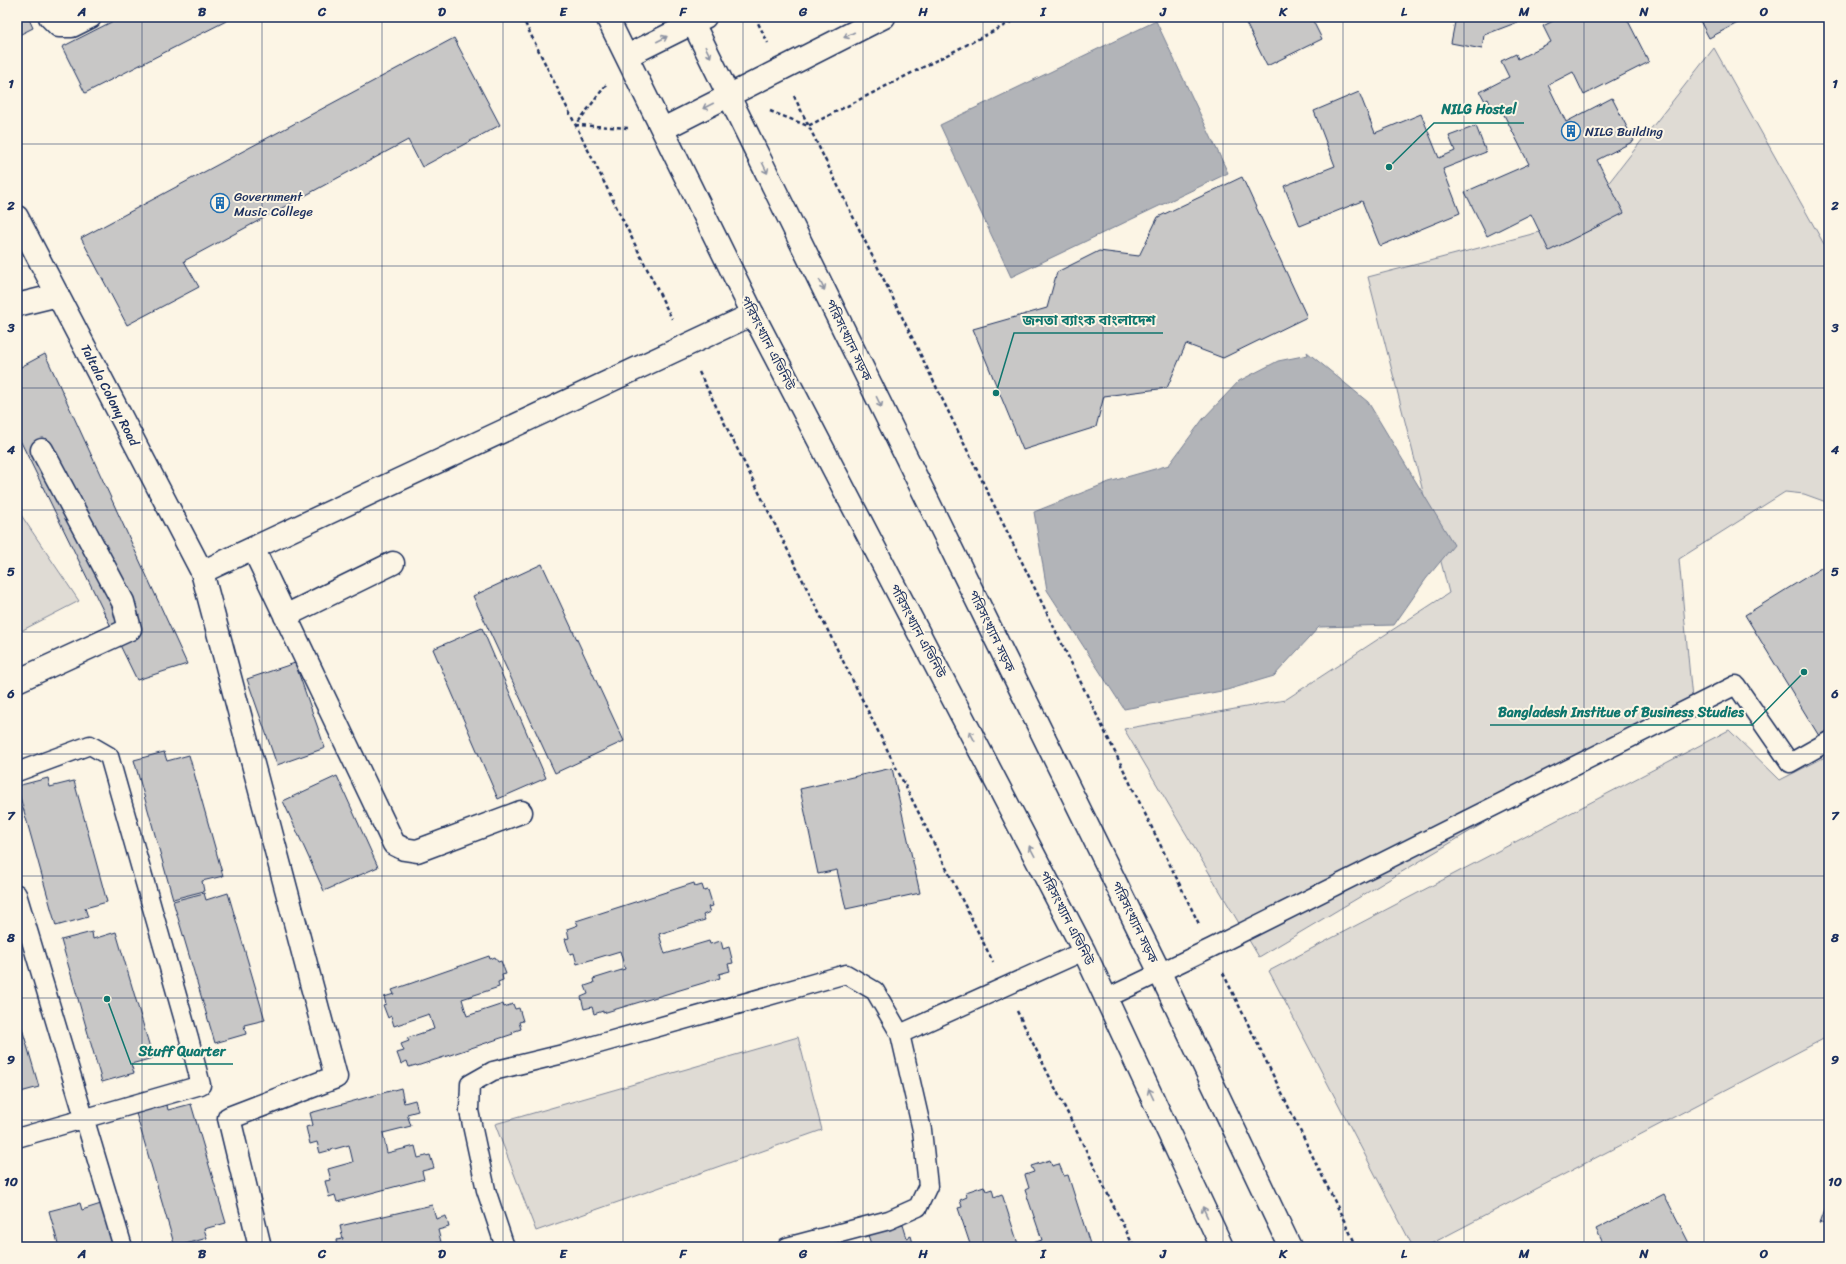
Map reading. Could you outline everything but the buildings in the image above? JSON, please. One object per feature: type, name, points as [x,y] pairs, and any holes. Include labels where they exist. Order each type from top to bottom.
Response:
[{"type":"street","points":[[50,17],[59,26],[72,26],[90,17]]},
{"type":"street","name":"পরিসংখ্যান এভিনিউ","points":[[607,17],[753,314],[1084,951],[1222,1247]]},
{"type":"street","points":[[663,130],[884,17]]},
{"type":"street","points":[[627,56],[696,19]]},
{"type":"street","name":"পরিসংখ্যান সড়ক","points":[[696,19],[730,95],[1160,974],[1290,1247]]},
{"type":"street","name":"Taltala Colony Road","points":[[17,217],[202,572],[336,1077],[229,1118],[260,1247]]},
{"type":"street","points":[[17,305],[58,295]]},
{"type":"street","points":[[202,572],[753,314]]},
{"type":"street","points":[[17,681],[130,629],[122,602],[42,450]]},
{"type":"street","points":[[253,548],[394,844],[404,849],[417,851],[521,812]]},
{"type":"street","points":[[285,616],[393,563]]},
{"type":"lane","points":[[1107,998],[1160,974],[1736,685],[1790,763],[1829,741]]},
{"type":"lane","points":[[17,772],[90,746],[108,756],[189,1038],[201,1085],[17,1138]]},
{"type":"lane","points":[[17,894],[123,1247]]},
{"type":"lane","points":[[900,1034],[1084,951]]},
{"type":"lane","points":[[505,1247],[486,1190],[469,1112],[470,1084],[493,1071],[563,1054],[846,974],[875,991],[900,1034],[922,1130],[928,1186],[918,1207],[889,1220],[787,1247]]},
{"type":"path","points":[[522,17],[1134,1247]]},
{"type":"path","points":[[755,17],[1357,1247]]},
{"type":"path","points":[[730,95],[808,126],[1021,17]]},
{"type":"path","points":[[576,125],[627,56]]},
{"type":"path","points":[[576,125],[663,130]]},
{"type":"shaded area","points":[[1156,21],[1228,173],[1011,277],[940,125]]},
{"type":"shaded area","points":[[1714,48],[1829,253],[1829,503],[1804,494],[1785,492],[1679,559],[1692,699],[1259,957],[1124,729],[1285,700],[1449,593],[1368,277],[1578,222]]},
{"type":"shaded area","points":[[1307,352],[1368,402],[1454,545],[1426,579],[1394,625],[1319,627],[1274,676],[1227,690],[1124,709],[1047,590],[1034,512],[1109,482],[1169,465],[1203,419],[1239,381],[1278,361],[1308,355]]},
{"type":"shaded area","points":[[17,509],[79,601],[17,633]]},
{"type":"shaded area","points":[[1729,730],[1780,780],[1829,755],[1829,1036],[1425,1247],[1413,1247],[1269,971]]},
{"type":"shaded area","points":[[798,1037],[822,1130],[536,1231],[495,1124]]},
{"type":"place","name":"NILG Building","points":[[1571,131]]},
{"type":"place","name":"NILG Hostel","points":[[1389,167]]},
{"type":"place","name":"Government Music College","points":[[220,203]]},
{"type":"place","name":"জনতা ব্যাংক বাংলাদেশ","points":[[996,393]]},
{"type":"place","name":"Bangladesh Institue of Business Studies","points":[[1804,672]]},
{"type":"place","name":"Stuff Quarter","points":[[107,999]]}]
